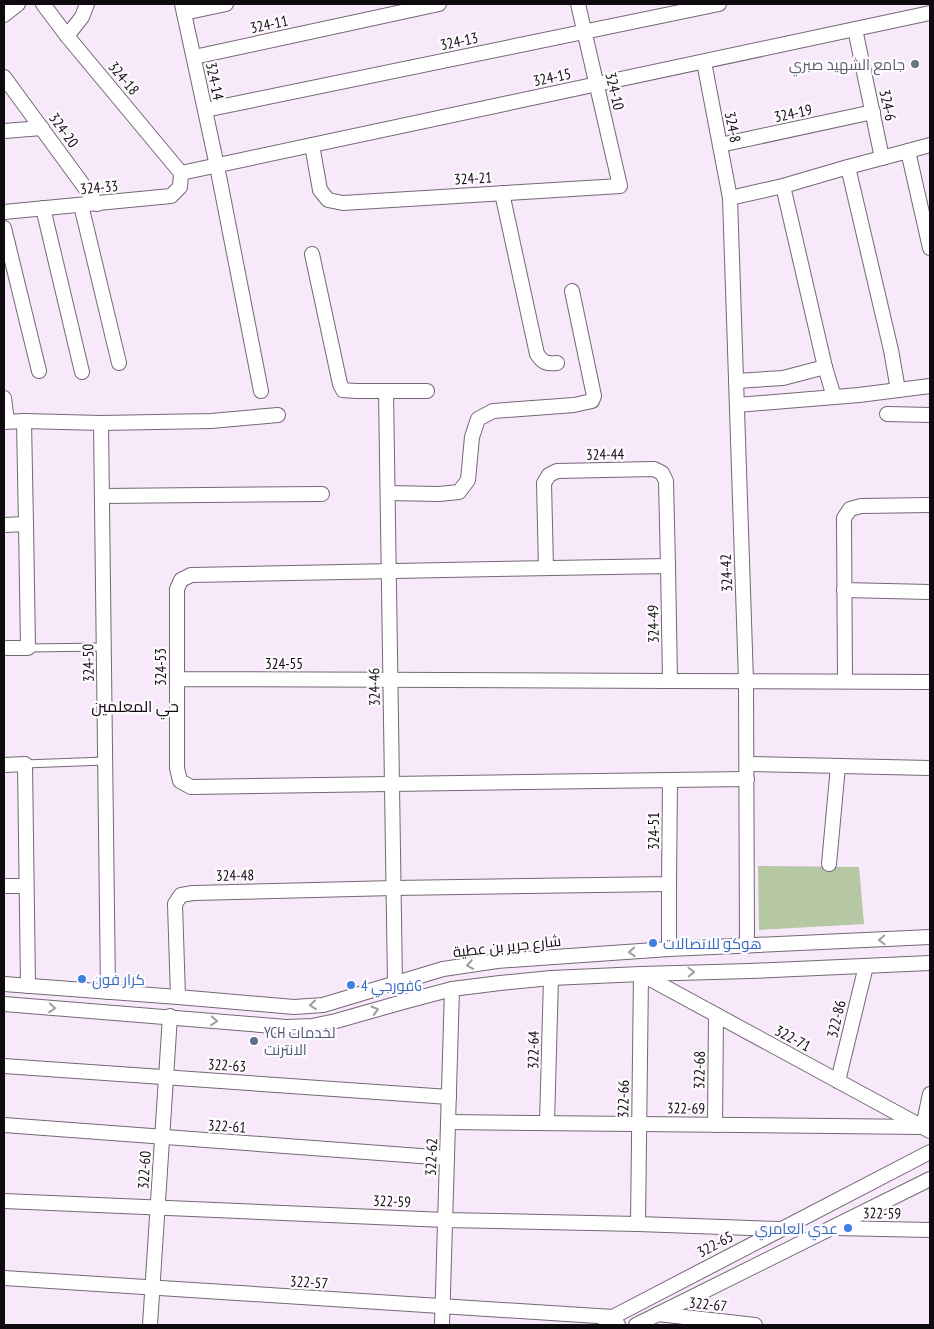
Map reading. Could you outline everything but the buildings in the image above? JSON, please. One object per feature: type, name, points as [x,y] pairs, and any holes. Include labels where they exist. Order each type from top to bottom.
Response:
[{"type":"street","points":[[4,15],[18,4]]},
{"type":"street","name":"324-18","points":[[42,4],[181,173]]},
{"type":"street","points":[[67,36],[82,16],[87,4]]},
{"type":"street","points":[[183,8],[226,4]]},
{"type":"street","name":"324-11","points":[[194,57],[440,4]]},
{"type":"street","name":"324-10","points":[[578,4],[620,186]]},
{"type":"street","name":"324-13","points":[[205,110],[719,4]]},
{"type":"street","name":"324-14","points":[[183,8],[217,166],[261,392]]},
{"type":"street","name":"324-15","points":[[181,173],[930,13]]},
{"type":"street","name":"324-6","points":[[854,30],[882,158]]},
{"type":"street","name":"324-8","points":[[704,62],[730,198]]},
{"type":"street","name":"324-20","points":[[4,76],[97,204]]},
{"type":"street","name":"324-19","points":[[720,145],[873,112]]},
{"type":"street","points":[[4,131],[42,128]]},
{"type":"street","name":"324-21","points":[[312,145],[320,190],[328,200],[343,202],[620,186]]},
{"type":"street","points":[[730,198],[783,186],[930,145]]},
{"type":"street","points":[[908,151],[930,248]]},
{"type":"street","points":[[848,167],[891,350],[898,390]]},
{"type":"street","name":"324-33","points":[[4,212],[171,196],[180,187],[181,173]]},
{"type":"street","points":[[783,186],[825,367],[834,397]]},
{"type":"street","points":[[502,193],[537,354],[542,362],[548,364],[557,362]]},
{"type":"street","name":"324-42","points":[[730,198],[746,681],[747,946]]},
{"type":"street","points":[[81,205],[120,362]]},
{"type":"street","points":[[43,208],[82,372]]},
{"type":"street","points":[[4,228],[39,371]]},
{"type":"street","points":[[312,254],[340,384],[343,390],[356,392],[427,390]]},
{"type":"street","points":[[388,493],[440,494],[459,492],[468,480],[472,437],[478,418],[493,411],[574,405],[592,401],[594,396],[572,291]]},
{"type":"street","points":[[736,382],[783,378],[825,367]]},
{"type":"street","points":[[737,405],[859,395],[930,386]]},
{"type":"street","name":"324-46","points":[[386,391],[395,983]]},
{"type":"street","points":[[4,398],[6,422],[212,421],[278,415]]},
{"type":"street","points":[[887,414],[930,415]]},
{"type":"street","points":[[4,648],[28,648],[24,421]]},
{"type":"street","name":"324-50","points":[[101,423],[108,992]]},
{"type":"street","name":"324-44","points":[[546,568],[544,483],[549,475],[557,471],[654,469],[662,473],[666,481],[668,566]]},
{"type":"street","points":[[102,496],[322,494]]},
{"type":"street","points":[[844,682],[844,518],[850,509],[861,506],[930,505]]},
{"type":"street","points":[[4,525],[26,524]]},
{"type":"street","points":[[389,570],[668,566]]},
{"type":"street","name":"324-49","points":[[668,566],[670,681]]},
{"type":"street","name":"324-53","points":[[389,570],[191,575],[181,580],[177,589],[177,768],[180,781],[191,787],[392,784]]},
{"type":"street","points":[[844,590],[930,592]]},
{"type":"street","name":"324-55","points":[[177,679],[390,680]]},
{"type":"street","points":[[390,680],[930,682]]},
{"type":"street","points":[[4,765],[25,764],[28,986]]},
{"type":"street","points":[[747,764],[930,768]]},
{"type":"street","points":[[829,864],[838,766]]},
{"type":"street","points":[[392,784],[747,779]]},
{"type":"street","name":"324-51","points":[[669,949],[670,780]]},
{"type":"street","points":[[394,888],[669,884]]},
{"type":"street","points":[[4,886],[26,886]]},
{"type":"street","name":"324-48","points":[[178,997],[176,904],[181,895],[193,892],[394,888]]},
{"type":"street","name":"شارع جرير بن عطية","points":[[4,984],[294,1007],[323,1004],[443,969],[497,961],[669,949],[930,937]]},
{"type":"street","points":[[588,955],[589,976]]},
{"type":"street","points":[[4,1004],[170,1016],[286,1027],[312,1026],[452,989],[551,978],[930,963]]},
{"type":"street","name":"322-86","points":[[838,1081],[866,966]]},
{"type":"street","name":"322-71","points":[[641,974],[927,1129]]},
{"type":"street","name":"322-66","points":[[638,1224],[641,974]]},
{"type":"street","name":"322-64","points":[[547,1123],[551,978]]},
{"type":"street","name":"322-62","points":[[442,1325],[452,989]]},
{"type":"street","points":[[256,1024],[258,1005]]},
{"type":"street","name":"322-68","points":[[715,1125],[716,1014]]},
{"type":"street","name":"322-60","points":[[150,1325],[170,1016]]},
{"type":"street","name":"322-63","points":[[4,1066],[449,1097]]},
{"type":"street","points":[[927,1129],[930,1094]]},
{"type":"street","name":"322-69","points":[[448,1122],[927,1129]]},
{"type":"street","name":"322-61","points":[[4,1125],[447,1158]]},
{"type":"street","name":"322-65","points":[[596,1325],[615,1321],[779,1229],[930,1152]]},
{"type":"street","points":[[636,1325],[930,1179]]},
{"type":"street","points":[[837,1200],[848,1220]]},
{"type":"street","name":"322-59","points":[[4,1201],[445,1220],[779,1229]]},
{"type":"street","name":"322-59","points":[[832,1228],[930,1230]]},
{"type":"street","points":[[746,1247],[756,1266]]},
{"type":"street","name":"322-57","points":[[4,1278],[443,1306],[615,1321]]},
{"type":"street","name":"322-67","points":[[658,1314],[755,1325]]},
{"type":"lane","points":[[28,648],[104,647]]},
{"type":"lane","points":[[25,764],[105,761]]},
{"type":"green space","points":[[758,866],[859,867],[864,924],[759,930]]},
{"type":"place","name":"جامع الشهيد صبري","points":[[915,64]]},
{"type":"place","name":"هوكو للاتصالات","points":[[653,943]]},
{"type":"place","name":"كرار فون","points":[[82,979]]},
{"type":"place","name":"فورجي 4G","points":[[351,985]]},
{"type":"place","name":"YCH لخدمات الانترنت","points":[[254,1041]]},
{"type":"place","name":"عدي العامري","points":[[848,1228]]},
{"type":"district","name":"حي المعلمين","points":[[135,706]]}]
